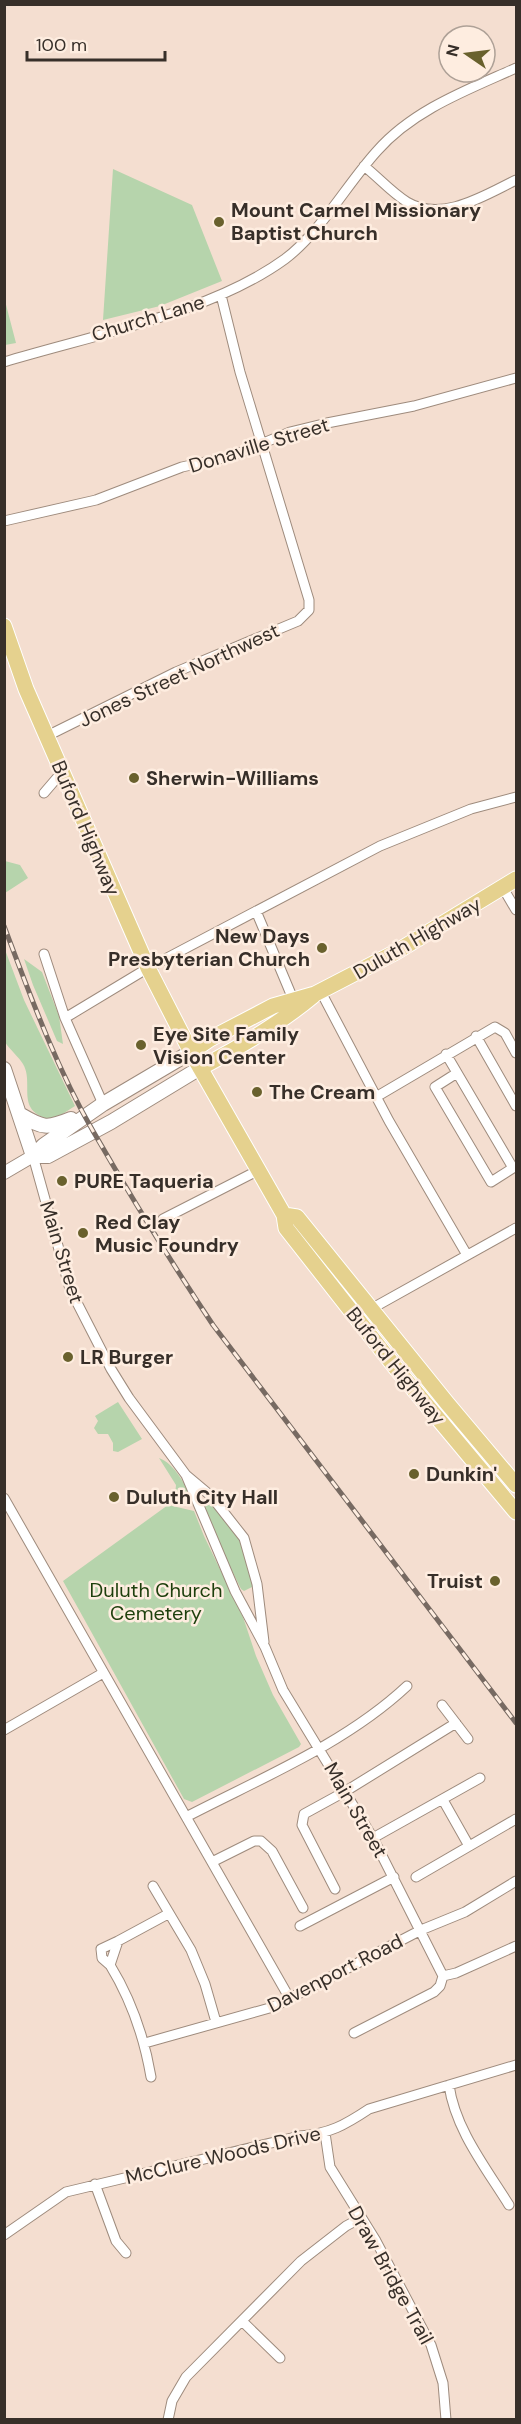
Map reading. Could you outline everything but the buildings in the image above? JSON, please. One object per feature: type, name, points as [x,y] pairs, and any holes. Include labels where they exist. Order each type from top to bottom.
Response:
[{"type":"main road","name":"Buford Highway","points":[[4,626],[26,689],[148,968],[191,1052],[284,1215],[286,1228],[353,1315],[516,1512]]},
{"type":"main road","name":"Duluth Highway","points":[[200,1068],[262,1034],[318,993],[396,952],[516,879]]},
{"type":"main road","name":"Duluth Highway","points":[[191,1052],[255,1015],[293,999],[318,993]]},
{"type":"main road","points":[[33,1156],[44,1145],[103,1104],[191,1052]]},
{"type":"main road","points":[[33,1156],[48,1156],[139,1106],[200,1068]]},
{"type":"main road","name":"Main Street","points":[[4,1069],[33,1156]]},
{"type":"main road","points":[[21,1115],[35,1124],[50,1127],[85,1116]]},
{"type":"main road","name":"Buford Highway","points":[[284,1215],[297,1217],[516,1486]]},
{"type":"main road","points":[[308,1255],[324,1262],[350,1299],[371,1309]]},
{"type":"main road","points":[[353,1315],[358,1313],[364,1316],[398,1355],[415,1364]]},
{"type":"main road","points":[[468,1454],[481,1458],[506,1488],[516,1486]]},
{"type":"street","name":"Church Lane","points":[[4,362],[189,308],[221,295],[284,260],[305,242],[378,150],[409,122],[466,90],[516,68]]},
{"type":"street","points":[[364,166],[408,203],[430,211],[447,209],[483,196],[516,180]]},
{"type":"street","points":[[221,295],[240,372],[262,442]]},
{"type":"street","name":"Donaville Street","points":[[4,521],[96,500],[182,468],[232,456],[262,442],[327,423],[414,406],[516,378]]},
{"type":"street","name":"Jones Street Northwest","points":[[47,736],[176,672],[298,621],[309,610],[309,600],[262,442]]},
{"type":"street","points":[[44,793],[62,772]]},
{"type":"street","points":[[65,1018],[148,968],[380,846],[411,831],[471,809],[516,797]]},
{"type":"street","points":[[502,888],[516,910]]},
{"type":"street","points":[[256,911],[293,999]]},
{"type":"street","points":[[44,954],[65,1018],[103,1104]]},
{"type":"street","points":[[318,993],[467,1255]]},
{"type":"street","points":[[376,1097],[476,1036],[495,1027],[500,1028],[516,1053]]},
{"type":"street","points":[[476,1036],[516,1106]]},
{"type":"street","points":[[446,1054],[515,1167],[491,1182],[435,1087],[457,1073]]},
{"type":"street","points":[[4,1173],[33,1156]]},
{"type":"street","name":"Main Street","points":[[33,1156],[75,1299],[111,1369],[129,1398],[186,1475],[195,1492],[213,1542],[284,1690],[373,1838],[443,1976]]},
{"type":"street","points":[[163,1219],[257,1171]]},
{"type":"street","points":[[371,1309],[516,1228]]},
{"type":"street","name":"Main Street","points":[[186,1475],[211,1496],[244,1538],[258,1591],[265,1647]]},
{"type":"street","points":[[4,1498],[290,1999]]},
{"type":"street","points":[[240,1601],[258,1591]]},
{"type":"street","points":[[4,1730],[104,1673]]},
{"type":"street","points":[[186,1817],[319,1748],[382,1709],[407,1686]]},
{"type":"street","points":[[442,1705],[468,1739]]},
{"type":"street","points":[[335,1889],[302,1825],[304,1814],[346,1791],[456,1723]]},
{"type":"street","points":[[373,1838],[480,1778]]},
{"type":"street","points":[[443,1800],[469,1846]]},
{"type":"street","points":[[416,1877],[516,1819]]},
{"type":"street","points":[[212,1862],[254,1841],[261,1841],[272,1851],[303,1908]]},
{"type":"street","points":[[300,1926],[394,1877]]},
{"type":"street","name":"Davenport Road","points":[[145,2043],[273,2007],[421,1929],[465,1912],[516,1881]]},
{"type":"street","points":[[153,1886],[190,1950],[206,1984],[216,2022]]},
{"type":"street","points":[[151,2077],[145,2043],[123,1987],[110,1965],[117,1941],[168,1914]]},
{"type":"street","points":[[354,2033],[434,1992],[440,1986],[443,1976],[456,1973],[516,1946]]},
{"type":"street","name":"McClure Woods Drive","points":[[4,2235],[66,2192],[300,2136],[325,2133],[348,2123],[369,2109],[516,2065]]},
{"type":"street","points":[[449,2085],[451,2100],[463,2130],[509,2205]]},
{"type":"street","name":"Draw Bridge Trail","points":[[325,2133],[330,2167],[376,2241],[431,2344],[443,2383],[446,2420]]},
{"type":"street","points":[[95,2184],[116,2241],[126,2253]]},
{"type":"street","points":[[168,2420],[172,2401],[186,2377],[301,2261],[361,2217]]},
{"type":"street","points":[[242,2321],[280,2358]]},
{"type":"green space","points":[[113,169],[192,205],[222,281],[160,306],[103,320]]},
{"type":"green space","points":[[4,297],[16,343],[5,345],[4,345]]},
{"type":"green space","points":[[5,861],[20,865],[28,878],[5,893]]},
{"type":"green space","points":[[4,947],[24,1000],[75,1106],[53,1120],[33,1111],[29,1104],[23,1064],[5,1042]]},
{"type":"green space","points":[[24,959],[42,972],[59,1016],[63,1044],[57,1041]]},
{"type":"green space","points":[[118,1402],[142,1439],[118,1452],[113,1451],[113,1443],[108,1434],[98,1434],[94,1428],[98,1421],[95,1416]]},
{"type":"green space","points":[[159,1458],[170,1465],[179,1476],[191,1500],[175,1495],[176,1485]]},
{"type":"green space","points":[[206,1498],[240,1538],[253,1583],[252,1587],[244,1591],[216,1539],[203,1502]]},
{"type":"green space","name":"Duluth Church Cemetery","points":[[168,1505],[194,1511],[243,1617],[256,1656],[273,1695],[301,1744],[192,1802],[184,1799],[63,1581]]},
{"type":"railway","points":[[4,926],[44,1030],[67,1082],[93,1131],[182,1277],[213,1325],[516,1723]]},
{"type":"place","name":"Mount Carmel Missionary Baptist Church","points":[[219,222]]},
{"type":"place","name":"Sherwin-Williams","points":[[134,778]]},
{"type":"place","name":"New Days Presbyterian Church","points":[[322,948]]},
{"type":"place","name":"Eye Site Family Vision Center","points":[[141,1045]]},
{"type":"place","name":"The Cream","points":[[257,1092]]},
{"type":"place","name":"PURE Taqueria","points":[[62,1181]]},
{"type":"place","name":"Red Clay Music Foundry","points":[[83,1233]]},
{"type":"place","name":"LR Burger","points":[[68,1357]]},
{"type":"place","name":"Dunkin'","points":[[414,1474]]},
{"type":"place","name":"Duluth City Hall","points":[[114,1497]]},
{"type":"place","name":"Truist","points":[[495,1581]]}]
